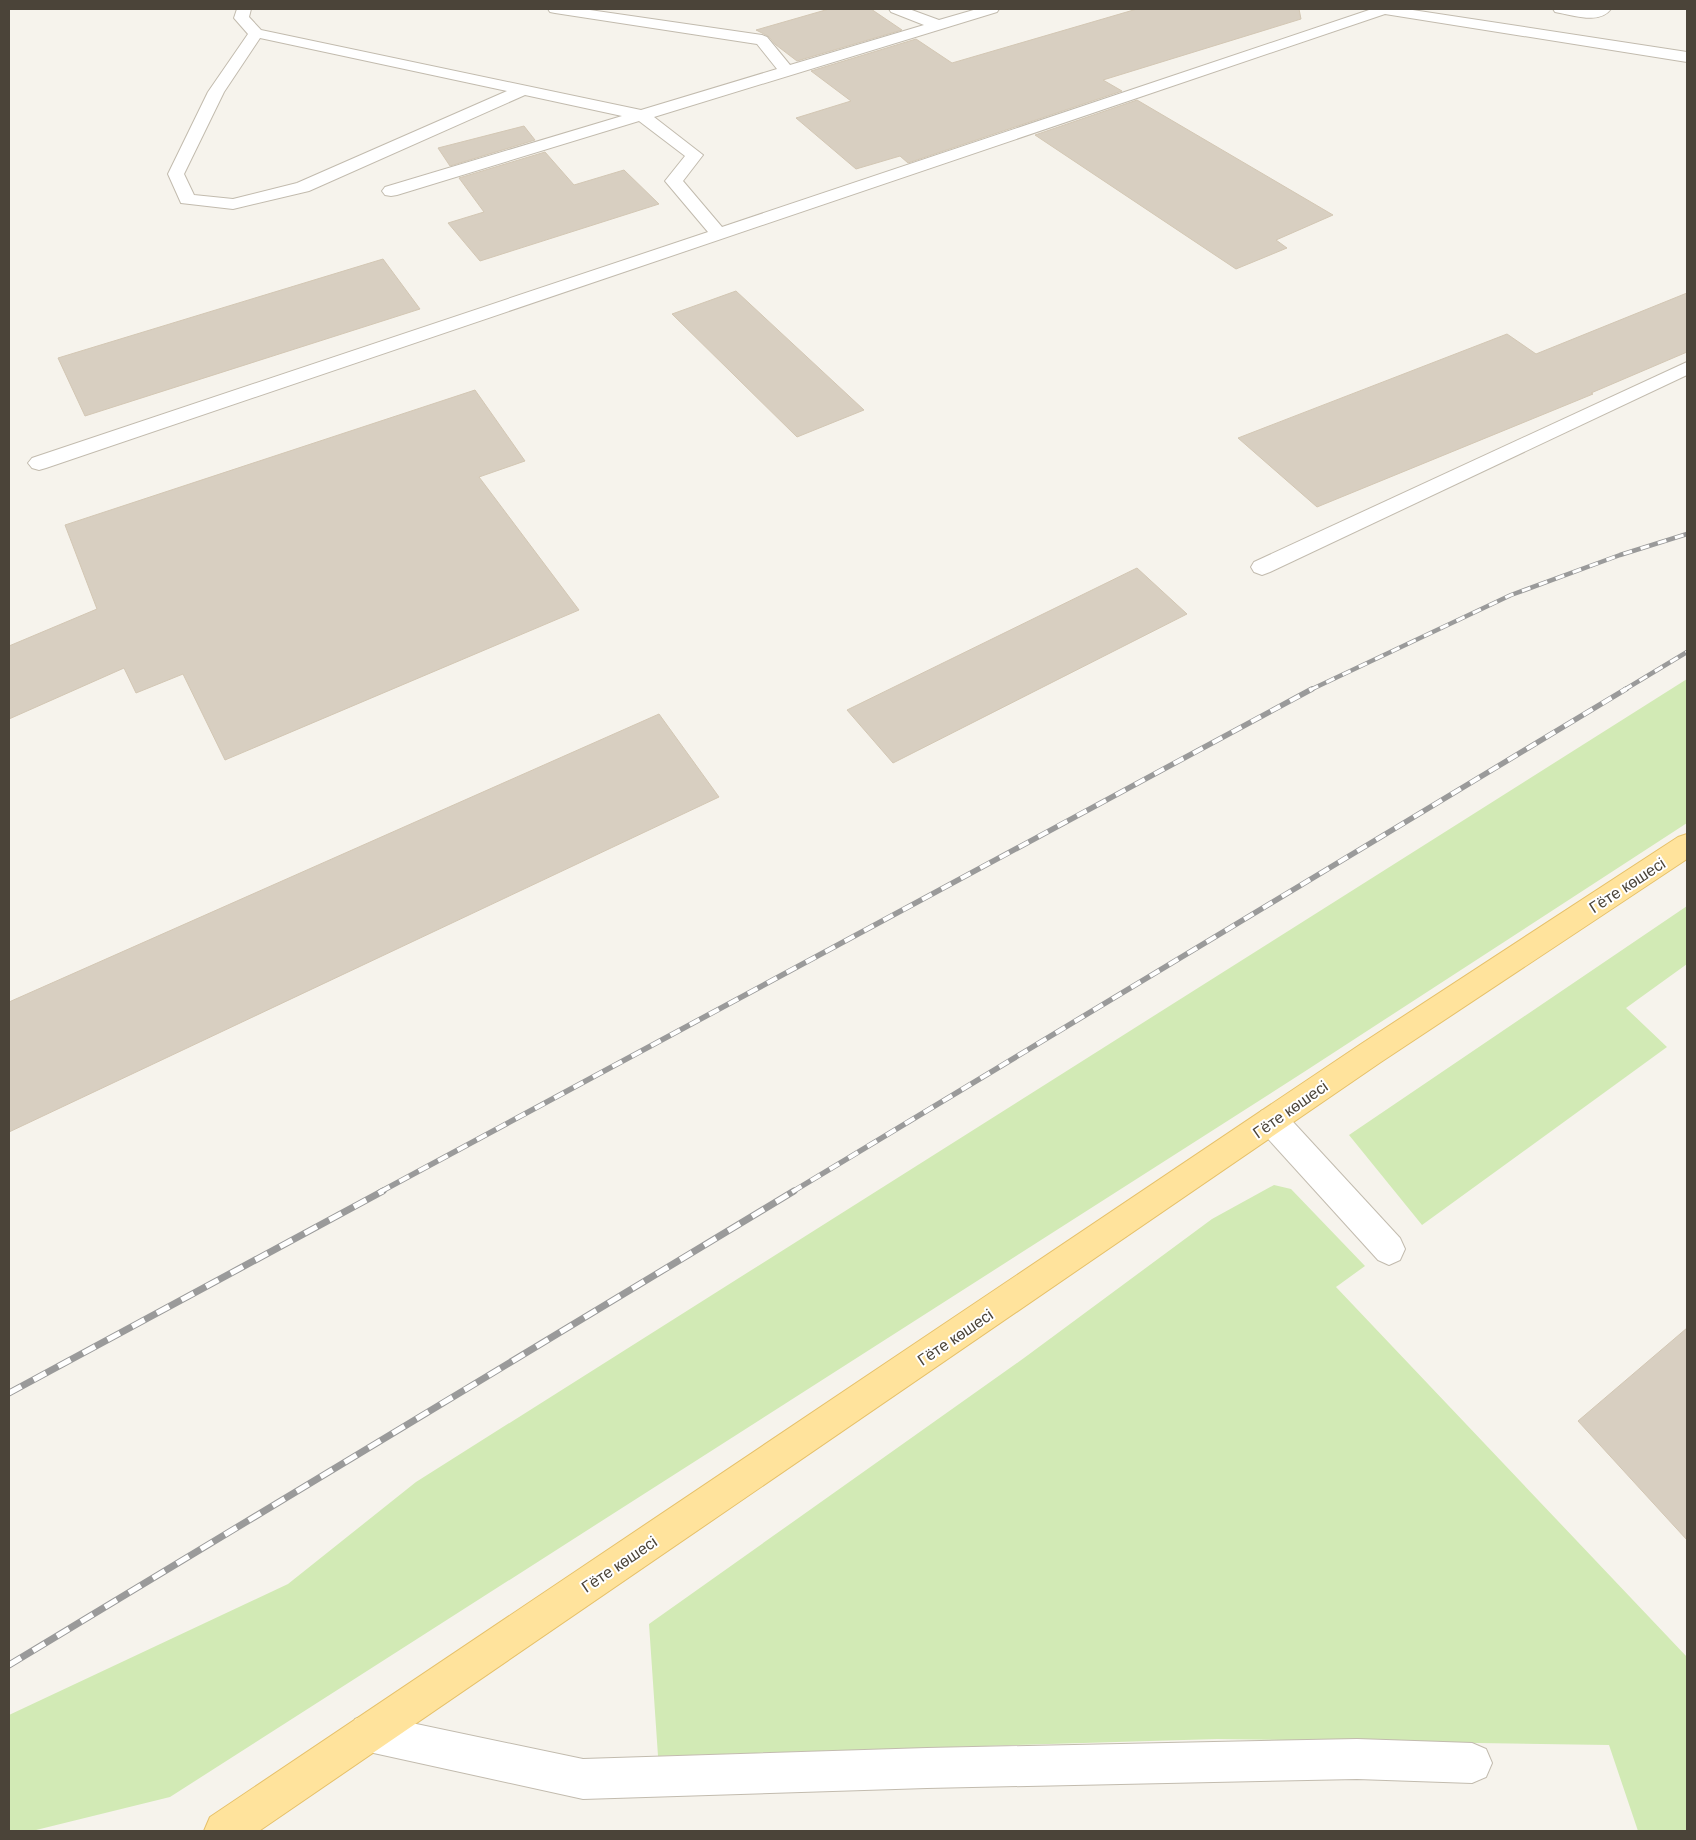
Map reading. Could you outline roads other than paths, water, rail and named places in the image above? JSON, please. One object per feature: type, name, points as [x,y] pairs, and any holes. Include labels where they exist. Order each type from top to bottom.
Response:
[{"type":"main road","name":"Гёте көшесі","points":[[224,1831],[1272,1122],[1371,1053],[1687,845]]},
{"type":"lane","points":[[244,9],[241,18],[256,33],[641,115],[694,155],[674,181],[719,234]]},
{"type":"lane","points":[[555,9],[762,40],[787,71]]},
{"type":"lane","points":[[896,9],[938,25]]},
{"type":"lane","points":[[391,191],[992,9]]},
{"type":"lane","points":[[39,463],[1382,9],[1687,57]]},
{"type":"lane","points":[[1560,9],[1592,14],[1604,9]]},
{"type":"lane","points":[[256,33],[216,92],[176,174],[187,199],[233,204],[303,187],[523,90]]},
{"type":"lane","points":[[1262,567],[1687,368]]},
{"type":"lane","points":[[1272,1122],[1389,1249]]},
{"type":"lane","points":[[369,1733],[583,1779],[937,1768],[1348,1760],[1472,1763]]},
{"type":"railway","points":[[1311,689],[1511,595],[1620,555],[1687,534]]},
{"type":"railway","points":[[1624,690],[1687,652]]},
{"type":"railway","points":[[380,1192],[1311,689]]},
{"type":"railway","points":[[792,1192],[1626,689]]},
{"type":"railway","points":[[9,1393],[383,1191]]},
{"type":"railway","points":[[9,1665],[794,1191]]}]
